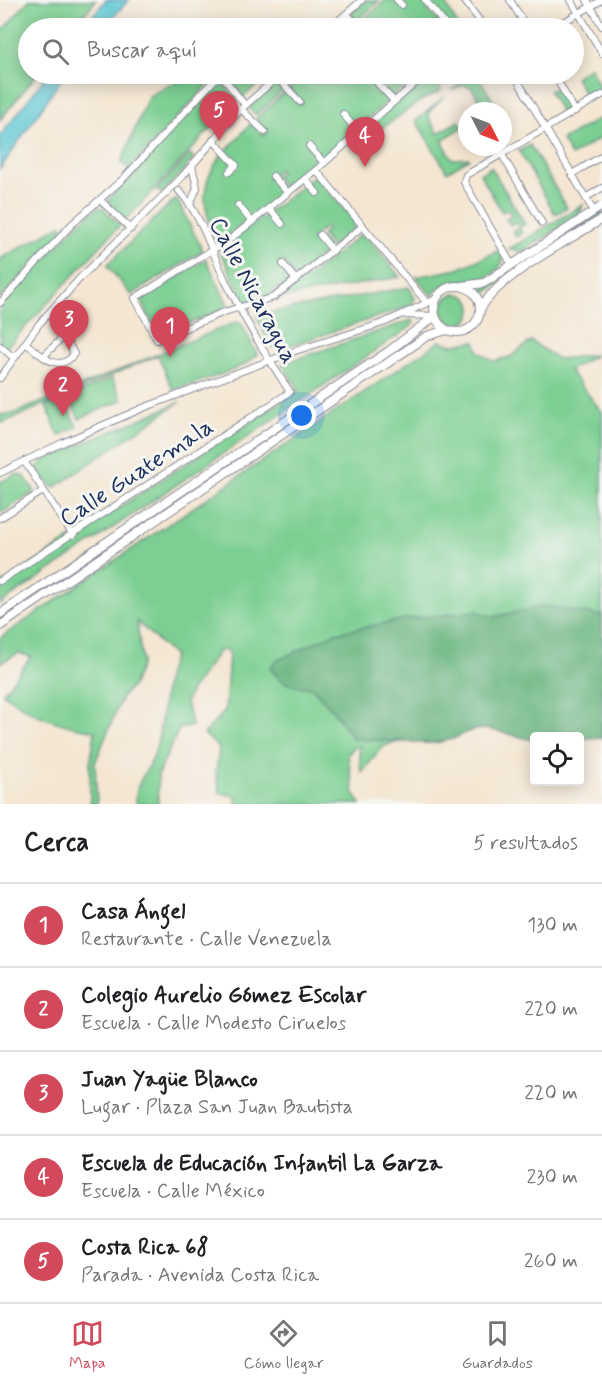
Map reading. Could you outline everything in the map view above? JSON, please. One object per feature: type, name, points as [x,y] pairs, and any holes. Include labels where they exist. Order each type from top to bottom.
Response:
[{"type":"street","points":[[341,18],[362,0]]},
{"type":"street","points":[[425,0],[440,18]]},
{"type":"street","points":[[464,0],[478,18]]},
{"type":"street","points":[[510,0],[521,18]]},
{"type":"street","points":[[571,0],[581,18]]},
{"type":"street","points":[[572,18],[579,14],[589,3],[602,0]]},
{"type":"street","points":[[589,3],[602,26]]},
{"type":"street","points":[[346,14],[350,18]]},
{"type":"street","points":[[584,22],[602,53]]},
{"type":"street","points":[[0,303],[71,225],[100,200],[211,84]]},
{"type":"street","points":[[226,84],[265,132]]},
{"type":"street","points":[[0,378],[25,343],[81,277],[180,180],[243,107],[269,84]]},
{"type":"street","points":[[286,84],[300,102]]},
{"type":"street","points":[[378,84],[394,101]]},
{"type":"street","points":[[363,226],[274,297],[155,340],[135,298],[212,252],[252,222],[316,170],[414,84]]},
{"type":"street","points":[[520,84],[594,212]]},
{"type":"street","points":[[560,85],[575,111]]},
{"type":"street","points":[[512,147],[602,95]]},
{"type":"street","points":[[343,114],[359,133]]},
{"type":"street","points":[[213,140],[236,165],[230,172]]},
{"type":"street","points":[[309,146],[324,163]]},
{"type":"street","points":[[496,156],[468,172],[464,182],[512,265]]},
{"type":"street","points":[[503,156],[542,223]]},
{"type":"street","points":[[572,174],[602,156]]},
{"type":"street","name":"Calle Nicaragua","points":[[192,166],[197,188],[192,198],[212,252],[268,362],[290,392]]},
{"type":"street","points":[[316,170],[427,303]]},
{"type":"street","points":[[273,176],[288,193]]},
{"type":"street","points":[[180,180],[188,177],[195,180]]},
{"type":"street","points":[[305,179],[317,194]]},
{"type":"street","points":[[166,194],[179,191],[180,180]]},
{"type":"street","points":[[590,195],[602,188]]},
{"type":"street","name":"Calle Nicaragua","points":[[179,191],[192,198]]},
{"type":"street","points":[[100,200],[131,229]]},
{"type":"street","points":[[238,206],[252,222]]},
{"type":"street","points":[[0,473],[143,408],[400,316],[436,299],[450,287],[484,283],[602,206]]},
{"type":"street","points":[[269,208],[282,224]]},
{"type":"street","points":[[0,626],[427,336],[447,330],[459,333],[470,329],[478,320],[481,308],[490,294],[506,281],[602,219]]},
{"type":"street","points":[[320,235],[333,251]]},
{"type":"street","points":[[283,264],[296,280]]},
{"type":"street","points":[[462,286],[473,292],[481,308]]},
{"type":"street","points":[[436,299],[435,316],[447,330]]},
{"type":"street","points":[[400,316],[413,314],[435,316]]},
{"type":"street","points":[[413,314],[418,321],[418,330]]},
{"type":"street","points":[[0,614],[418,330],[435,316]]},
{"type":"street","points":[[25,343],[43,357],[51,363],[71,358],[74,354],[68,341],[61,339],[43,357]]},
{"type":"street","points":[[0,346],[14,358]]},
{"type":"street","name":"Calle Guatemala","points":[[0,581],[290,392]]},
{"type":"street","points":[[24,461],[73,535]]},
{"type":"street","points":[[0,518],[43,491]]},
{"type":"green space","points":[[29,0],[96,0],[81,18],[18,18],[18,84],[29,84],[0,120],[0,33]]},
{"type":"green space","points":[[367,0],[379,1],[360,18],[354,18],[351,14]]},
{"type":"green space","points":[[386,0],[394,0],[402,8],[399,0],[420,0],[435,18],[366,18]]},
{"type":"green space","points":[[430,0],[444,0],[454,18],[444,18]]},
{"type":"green space","points":[[590,67],[602,91],[588,100],[579,84],[584,84],[584,71]]},
{"type":"green space","points":[[172,84],[209,84],[129,169],[121,163],[148,97]]},
{"type":"green space","points":[[216,84],[223,84],[237,100],[126,220],[109,204],[109,199]]},
{"type":"green space","points":[[232,84],[259,84],[243,97]]},
{"type":"green space","points":[[275,84],[281,84],[285,88],[256,115],[249,108]]},
{"type":"green space","points":[[294,84],[375,84],[390,99],[287,190],[275,176],[281,171],[279,169],[267,179],[272,178],[284,191],[217,245],[205,198],[206,187],[214,165],[223,153],[237,167],[226,151],[252,122],[264,136],[267,133],[255,120],[288,89],[299,105],[302,103],[289,88]]},
{"type":"green space","points":[[381,84],[407,84],[392,97]]},
{"type":"green space","points":[[417,84],[440,84],[441,91],[422,100],[378,131],[372,124]]},
{"type":"green space","points":[[460,84],[483,84],[494,102],[480,102],[471,87],[462,85],[452,90]]},
{"type":"green space","points":[[557,87],[570,110],[562,114],[549,91]]},
{"type":"green space","points":[[444,97],[429,112],[429,117],[438,133],[458,122],[458,130],[442,140],[452,159],[470,158],[447,172],[416,121]]},
{"type":"green space","points":[[602,117],[602,137],[571,156],[562,140]]},
{"type":"green space","points":[[530,145],[567,208],[555,214],[519,151]]},
{"type":"green space","points":[[190,154],[194,158],[162,194],[157,190]]},
{"type":"green space","points":[[491,167],[525,224],[519,228],[522,233],[516,237],[513,231],[519,227],[515,222],[510,225],[506,219],[511,216],[508,209],[502,212],[480,174]]},
{"type":"green space","points":[[314,176],[353,218],[355,223],[353,230],[332,247],[322,235],[327,229],[325,227],[311,239],[313,241],[320,238],[329,249],[295,277],[283,261],[279,265],[284,267],[293,278],[264,298],[247,303],[220,251]]},
{"type":"green space","points":[[177,200],[203,251],[131,295],[107,265],[172,202]]},
{"type":"green space","points":[[583,205],[580,214],[522,252],[509,249]]},
{"type":"green space","points":[[97,208],[103,208],[120,225],[6,348],[0,342],[0,308],[77,225]]},
{"type":"green space","points":[[602,211],[602,214],[541,252],[483,295],[480,291]]},
{"type":"green space","points":[[61,225],[65,229],[0,299],[0,259]]},
{"type":"green space","points":[[360,235],[368,238],[400,277],[282,298]]},
{"type":"green space","points":[[500,250],[503,261],[496,271],[478,279],[448,283],[432,296],[416,277],[458,269]]},
{"type":"green space","points":[[206,259],[229,307],[158,336],[141,299]]},
{"type":"green space","points":[[409,287],[415,298],[411,306],[280,349],[271,347],[256,315]]},
{"type":"green space","points":[[457,294],[468,298],[472,309],[468,320],[457,324],[446,320],[442,309],[446,298]]},
{"type":"green space","points":[[411,320],[414,322],[412,326],[0,604],[0,585],[299,390],[282,364]]},
{"type":"green space","points":[[236,322],[242,324],[257,354],[231,371],[173,390],[158,355],[3,423],[0,421],[0,415],[15,413]]},
{"type":"green space","points":[[440,341],[452,345],[475,341],[478,351],[493,361],[510,357],[531,341],[558,359],[596,355],[569,370],[602,412],[602,738],[584,737],[584,732],[530,732],[530,739],[481,729],[435,743],[391,744],[381,748],[361,772],[359,746],[353,748],[348,755],[354,794],[361,804],[236,804],[236,796],[220,793],[216,773],[219,748],[204,734],[225,711],[229,654],[226,649],[219,651],[191,690],[186,702],[192,726],[179,729],[158,775],[158,804],[137,804],[137,791],[153,758],[158,740],[167,680],[174,656],[137,622],[142,662],[133,685],[122,697],[95,763],[97,804],[90,804],[90,765],[95,731],[46,718],[23,708],[3,693],[31,657],[19,653],[0,663],[0,638]]},
{"type":"green space","points":[[112,378],[122,400],[79,419],[69,397]]},
{"type":"green space","points":[[63,398],[77,427],[59,436],[46,406]]},
{"type":"green space","points":[[327,400],[0,621],[0,619]]},
{"type":"green space","points":[[180,402],[54,488],[36,470],[42,461]]},
{"type":"green space","points":[[17,474],[24,476],[34,490],[33,493],[0,514],[0,482]]},
{"type":"green space","points":[[544,606],[602,616],[602,737],[584,739],[584,732],[530,732],[530,739],[488,729],[472,730],[453,739],[432,743],[353,739],[332,709],[311,687],[288,684],[270,668],[276,661],[335,633],[406,619],[477,611],[493,617]]},
{"type":"water","points":[[106,0],[129,0],[112,18],[91,18]]},
{"type":"water","points":[[40,84],[58,84],[0,169],[0,136]]},
{"type":"place","name":"Costa Rica 68","points":[[219,141]]},
{"type":"place","name":"Escuela de Educación Infantil La Garza","points":[[365,167]]},
{"type":"place","name":"Juan Yagüe Blanco","points":[[69,350]]},
{"type":"place","name":"Casa Ángel","points":[[170,357]]},
{"type":"place","name":"Colegio Aurelio Gómez Escolar","points":[[63,416]]}]
